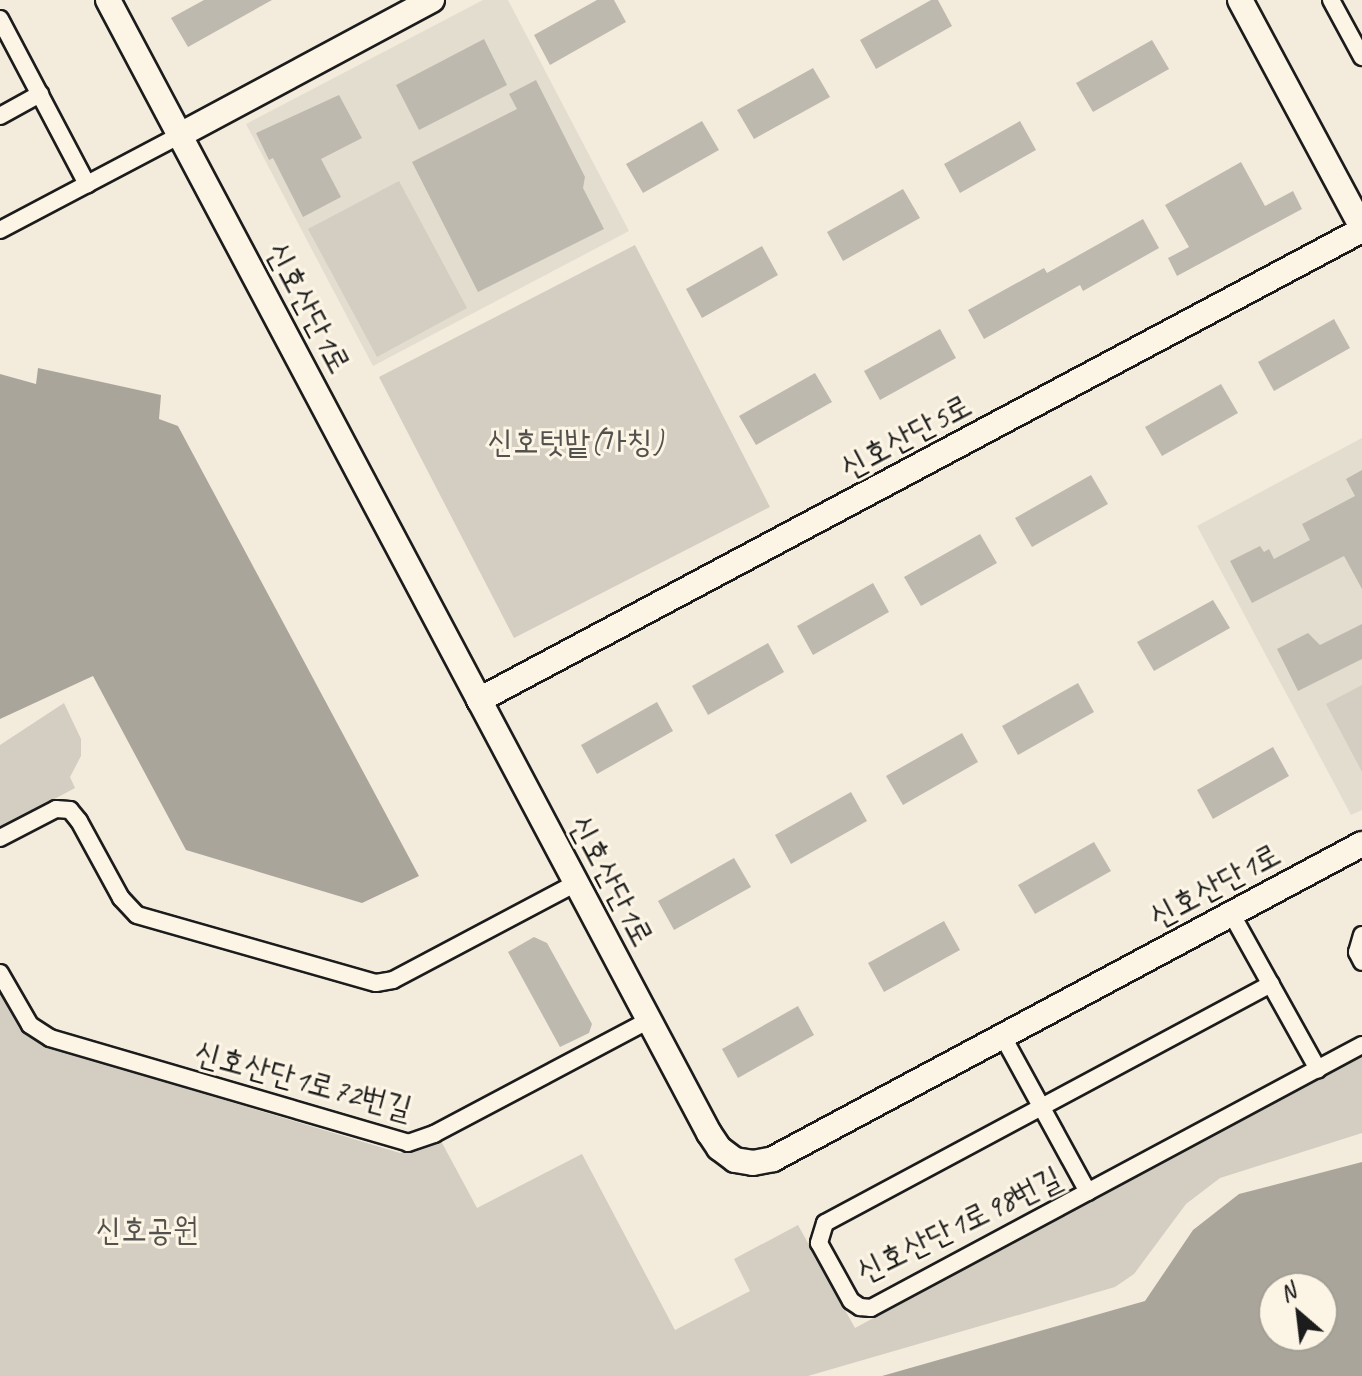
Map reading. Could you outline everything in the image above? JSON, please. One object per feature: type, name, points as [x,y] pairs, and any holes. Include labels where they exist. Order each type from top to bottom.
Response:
[{"type":"main road","name":"신호산단1로","points":[[108,0],[714,1141],[735,1160],[749,1163],[773,1159],[1362,844]]},
{"type":"main road","points":[[180,135],[432,0]]},
{"type":"main road","points":[[1240,0],[1362,229]]},
{"type":"main road","name":"신호산단5로","points":[[479,700],[1362,229]]},
{"type":"street","points":[[1331,0],[1362,57]]},
{"type":"street","points":[[0,19],[87,184]]},
{"type":"street","points":[[0,116],[40,94]]},
{"type":"street","points":[[0,230],[180,135]]},
{"type":"street","points":[[0,838],[56,809],[70,810],[121,898],[137,915],[376,983],[393,980],[576,883]]},
{"type":"street","points":[[1231,913],[1318,1069]]},
{"type":"street","points":[[1362,935],[1357,952],[1362,962]]},
{"type":"street","name":"신호산단1로72번길","points":[[0,973],[30,1025],[50,1038],[408,1143],[434,1134],[649,1020]]},
{"type":"street","name":"신호산단1로98번길","points":[[1271,984],[825,1223],[819,1243],[851,1301],[860,1307],[871,1308],[1362,1045]]},
{"type":"street","points":[[1002,1035],[1088,1192]]},
{"type":"shaded area","points":[[483,0],[508,0],[629,231],[373,366],[246,124]]},
{"type":"shaded area","points":[[38,368],[161,395],[159,419],[178,426],[419,876],[362,903],[186,850],[93,676],[0,719],[0,374],[36,384]]},
{"type":"shaded area","points":[[1362,438],[1362,810],[1351,815],[1197,526]]},
{"type":"shaded area","points":[[1362,1162],[1362,1376],[882,1376],[1145,1301],[1193,1230],[1239,1194]]},
{"type":"green space","points":[[399,181],[467,308],[377,357],[308,229]]},
{"type":"green space","name":"신호텃밭(가칭)","points":[[635,245],[770,507],[514,638],[379,377]]},
{"type":"green space","points":[[1362,685],[1362,772],[1326,704]]},
{"type":"green space","points":[[64,703],[81,739],[81,756],[70,777],[75,788],[0,828],[0,745]]},
{"type":"green space","name":"신호공원","points":[[0,990],[17,1022],[29,1036],[45,1046],[400,1153],[441,1141],[477,1208],[582,1154],[675,1330],[750,1291],[734,1259],[798,1225],[855,1328],[1362,1055],[1362,1133],[1220,1178],[1186,1204],[1134,1274],[1115,1287],[808,1376],[0,1376]]},
{"type":"building","points":[[204,0],[272,0],[188,47],[171,18]]},
{"type":"building","points":[[597,0],[614,0],[626,22],[550,65],[534,35]]},
{"type":"building","points":[[931,0],[938,0],[952,26],[876,69],[860,40]]},
{"type":"building","points":[[484,39],[507,85],[419,130],[396,85]]},
{"type":"building","points":[[1152,40],[1169,69],[1093,112],[1076,83]]},
{"type":"building","points":[[813,68],[830,97],[754,139],[737,110]]},
{"type":"building","points":[[536,80],[585,177],[583,188],[604,229],[478,292],[412,162],[517,109],[509,94]]},
{"type":"building","points":[[339,95],[362,138],[321,159],[341,197],[303,217],[273,158],[269,160],[256,133]]},
{"type":"building","points":[[702,121],[719,150],[643,193],[626,164]]},
{"type":"building","points":[[1020,121],[1036,150],[960,193],[944,164]]},
{"type":"building","points":[[1241,162],[1265,206],[1293,191],[1302,209],[1177,276],[1168,258],[1189,247],[1165,205]]},
{"type":"building","points":[[903,189],[920,218],[843,261],[827,232]]},
{"type":"building","points":[[1143,219],[1159,248],[1083,291],[1080,285],[984,339],[968,310],[1044,268],[1047,273]]},
{"type":"building","points":[[762,246],[778,275],[702,318],[686,289]]},
{"type":"building","points":[[1334,319],[1350,348],[1274,391],[1258,362]]},
{"type":"building","points":[[940,329],[956,358],[880,400],[864,371]]},
{"type":"building","points":[[815,373],[832,402],[756,445],[739,416]]},
{"type":"building","points":[[1221,384],[1238,413],[1162,456],[1145,427]]},
{"type":"building","points":[[1362,470],[1362,589],[1344,556],[1252,603],[1230,561],[1260,546],[1264,552],[1269,549],[1274,559],[1310,540],[1302,524],[1355,496],[1346,479]]},
{"type":"building","points":[[1091,475],[1108,504],[1032,547],[1015,518]]},
{"type":"building","points":[[980,534],[997,563],[921,606],[904,577]]},
{"type":"building","points":[[873,583],[889,612],[813,655],[797,626]]},
{"type":"building","points":[[1213,600],[1230,628],[1154,671],[1137,642]]},
{"type":"building","points":[[1362,624],[1362,659],[1298,691],[1277,649],[1308,633],[1320,645]]},
{"type":"building","points":[[768,643],[784,672],[708,715],[692,686]]},
{"type":"building","points":[[1078,683],[1094,712],[1018,755],[1002,726]]},
{"type":"building","points":[[657,702],[673,731],[597,774],[581,745]]},
{"type":"building","points":[[962,733],[978,762],[903,805],[886,776]]},
{"type":"building","points":[[1273,747],[1289,776],[1213,819],[1197,790]]},
{"type":"building","points":[[851,792],[867,821],[791,864],[775,835]]},
{"type":"building","points":[[1094,842],[1111,871],[1035,914],[1018,885]]},
{"type":"building","points":[[734,858],[751,887],[674,930],[658,901]]},
{"type":"building","points":[[944,921],[960,950],[884,992],[868,963]]},
{"type":"building","points":[[534,937],[547,943],[592,1024],[589,1033],[560,1047],[508,952]]},
{"type":"building","points":[[798,1006],[814,1035],[738,1078],[722,1049]]}]
